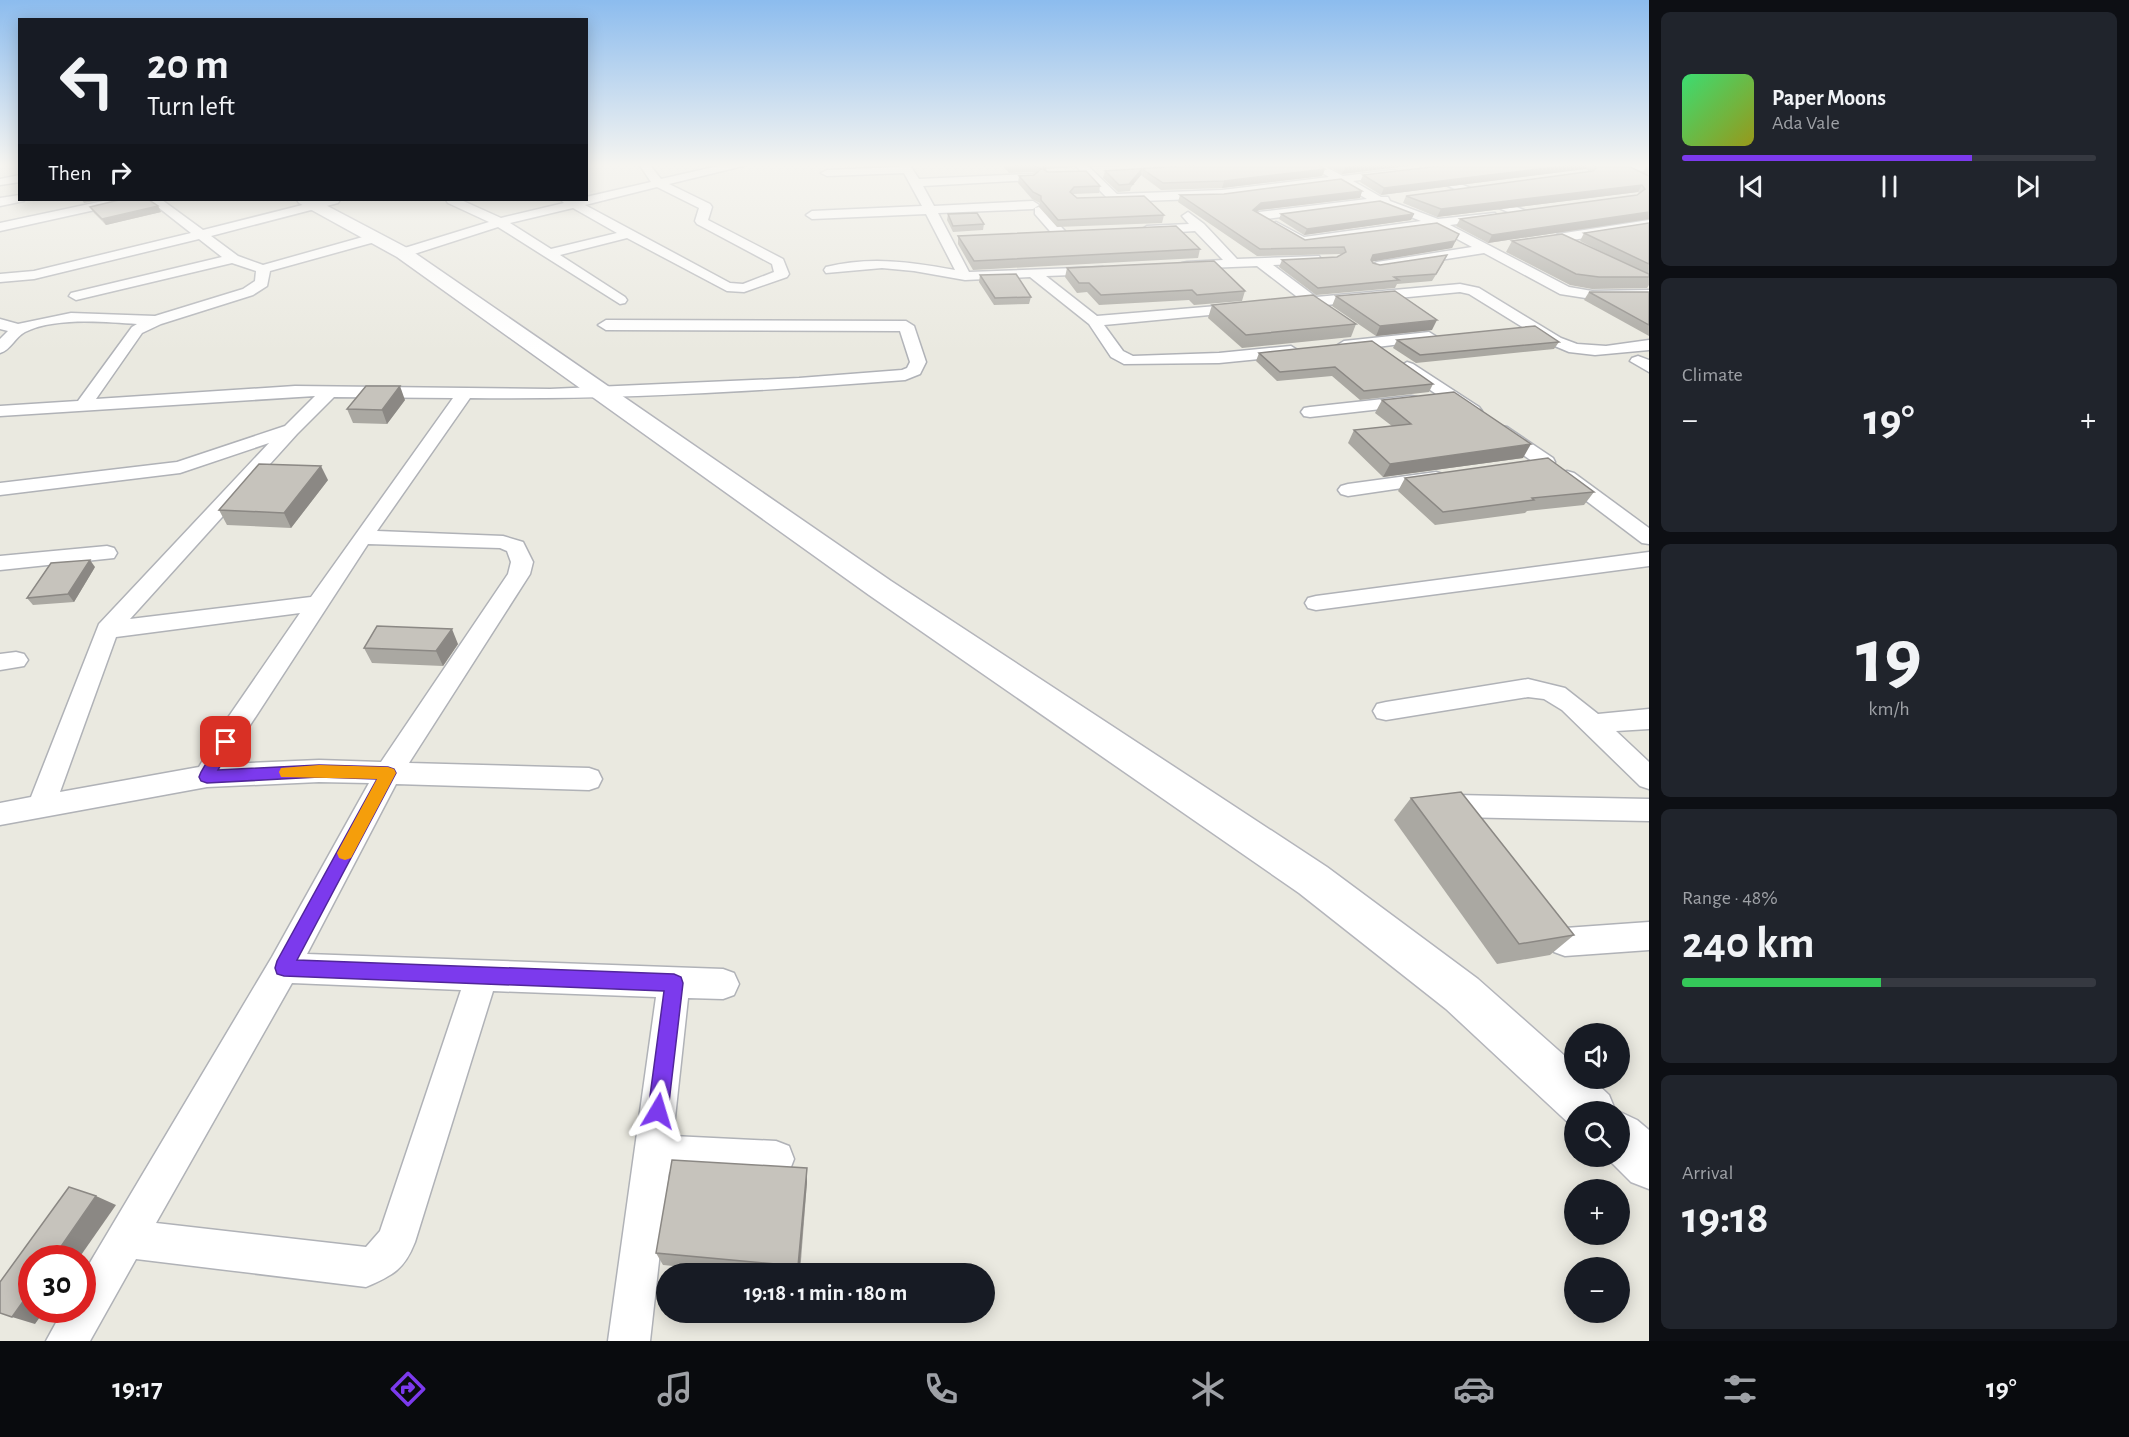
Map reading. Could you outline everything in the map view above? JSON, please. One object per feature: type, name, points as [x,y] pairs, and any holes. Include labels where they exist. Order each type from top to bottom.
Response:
[{"type":"street","points":[[189,227],[233,259],[263,270],[478,227]]},
{"type":"street","points":[[0,278],[34,275],[229,227]]},
{"type":"street","points":[[359,227],[390,245],[601,391],[880,588],[1313,880],[1462,994],[1580,1101]]},
{"type":"street","points":[[507,227],[620,300]]},
{"type":"street","points":[[619,227],[727,287],[744,288],[783,274],[778,262],[711,227]]},
{"type":"street","points":[[942,227],[965,276]]},
{"type":"street","points":[[1037,235],[1066,234],[1057,227]]},
{"type":"street","points":[[1130,230],[1200,227],[1234,264]]},
{"type":"street","points":[[1277,227],[1302,241],[1409,227]]},
{"type":"street","points":[[1442,227],[1565,291],[1586,295],[1649,294]]},
{"type":"street","points":[[1543,227],[1588,253]]},
{"type":"street","points":[[1558,237],[1631,227]]},
{"type":"street","points":[[549,254],[631,233]]},
{"type":"street","points":[[1377,266],[1511,245]]},
{"type":"street","points":[[76,296],[233,259]]},
{"type":"street","points":[[1178,267],[1323,259]]},
{"type":"street","points":[[1260,262],[1333,316]]},
{"type":"street","points":[[831,270],[868,263],[902,265],[965,276],[1111,270]]},
{"type":"street","points":[[83,406],[137,330],[156,321],[258,287],[262,283],[263,270]]},
{"type":"street","points":[[1033,273],[1094,321],[1117,354],[1130,361],[1219,358],[1302,350]]},
{"type":"street","points":[[1281,305],[1460,288],[1474,291],[1563,345],[1598,351],[1649,345]]},
{"type":"street","points":[[1094,321],[1259,307]]},
{"type":"street","points":[[0,348],[18,329],[47,320],[83,316],[156,321]]},
{"type":"street","points":[[0,324],[18,329]]},
{"type":"street","points":[[0,411],[295,391],[550,394],[799,383],[894,376],[914,371],[918,362],[906,326],[606,325]]},
{"type":"street","points":[[1506,330],[1534,326]]},
{"type":"street","points":[[1353,329],[1546,462],[1649,538]]},
{"type":"street","points":[[1325,347],[1444,336]]},
{"type":"street","points":[[41,807],[108,630],[291,430],[329,392]]},
{"type":"street","points":[[207,777],[236,726],[362,537],[464,394]]},
{"type":"street","points":[[1310,412],[1452,397]]},
{"type":"street","points":[[0,489],[180,467],[291,430]]},
{"type":"street","points":[[1523,465],[1546,462]]},
{"type":"street","points":[[1348,490],[1455,475]]},
{"type":"street","points":[[67,1341],[284,968],[388,773],[519,574],[522,561],[516,547],[503,542],[362,537]]},
{"type":"street","points":[[0,563],[106,553]]},
{"type":"street","points":[[1316,603],[1649,559]]},
{"type":"street","points":[[108,630],[319,603]]},
{"type":"street","points":[[1386,711],[1528,688],[1542,688],[1553,691],[1566,699],[1649,778]]},
{"type":"street","points":[[1593,724],[1649,719]]},
{"type":"street","points":[[0,814],[207,777],[319,771],[589,779]]},
{"type":"street","points":[[1456,806],[1649,810]]},
{"type":"street","points":[[1565,942],[1649,936]]},
{"type":"street","points":[[284,968],[723,984]]},
{"type":"street","points":[[127,1239],[366,1267],[382,1260],[396,1242],[400,1232],[482,975]]},
{"type":"street","points":[[629,1341],[674,983]]},
{"type":"street","points":[[1630,1146],[1649,1164]]},
{"type":"street","points":[[653,1153],[776,1159]]},
{"type":"building","points":[[1177,227],[1200,249],[974,261],[958,236]]},
{"type":"building","points":[[1227,227],[1282,227],[1305,240],[1409,227],[1444,227],[1459,234],[1455,241],[1373,255],[1371,260],[1380,265],[1447,255],[1436,274],[1394,277],[1399,280],[1318,288],[1282,260],[1337,257],[1346,252],[1344,247],[1260,249]]},
{"type":"building","points":[[1303,227],[1324,227],[1307,229]]},
{"type":"building","points":[[1475,227],[1549,227],[1492,235]]},
{"type":"building","points":[[1626,227],[1649,227],[1649,264],[1584,233]]},
{"type":"building","points":[[1562,234],[1649,274],[1649,277],[1599,277],[1576,274],[1512,241]]},
{"type":"building","points":[[1214,261],[1245,291],[1197,295],[1192,290],[1101,295],[1089,283],[1079,283],[1067,268]]},
{"type":"building","points":[[1016,274],[1031,297],[995,298],[980,275]]},
{"type":"building","points":[[1395,291],[1437,320],[1380,326],[1336,296]]},
{"type":"building","points":[[1589,292],[1649,292],[1649,325]]},
{"type":"building","points":[[1313,295],[1356,324],[1246,335],[1212,305]]},
{"type":"building","points":[[1535,326],[1559,342],[1420,355],[1397,340]]},
{"type":"building","points":[[1372,341],[1433,384],[1364,391],[1335,367],[1280,372],[1259,353]]},
{"type":"building","points":[[366,386],[400,386],[382,410],[347,409]]},
{"type":"building","points":[[1454,392],[1531,444],[1390,464],[1354,430],[1411,424],[1382,400]]},
{"type":"building","points":[[1548,458],[1594,492],[1532,498],[1534,500],[1443,512],[1405,478]]},
{"type":"building","points":[[259,464],[321,466],[284,513],[219,510]]},
{"type":"building","points":[[90,560],[68,594],[27,598],[51,563]]},
{"type":"building","points":[[377,626],[452,629],[436,651],[364,648]]},
{"type":"building","points":[[1461,792],[1574,935],[1519,944],[1411,798]]},
{"type":"building","points":[[672,1160],[807,1168],[798,1263],[765,1263],[656,1253]]},
{"type":"building","points":[[69,1187],[96,1196],[62,1245],[27,1245]]},
{"type":"building","points":[[18,1257],[18,1309],[12,1317],[0,1313],[0,1282]]},
{"type":"slow traffic","points":[[286,772],[388,773],[345,853]]},
{"type":"route","points":[[226,742],[207,777],[319,771],[388,773],[284,968],[674,983],[658,1111]]}]
